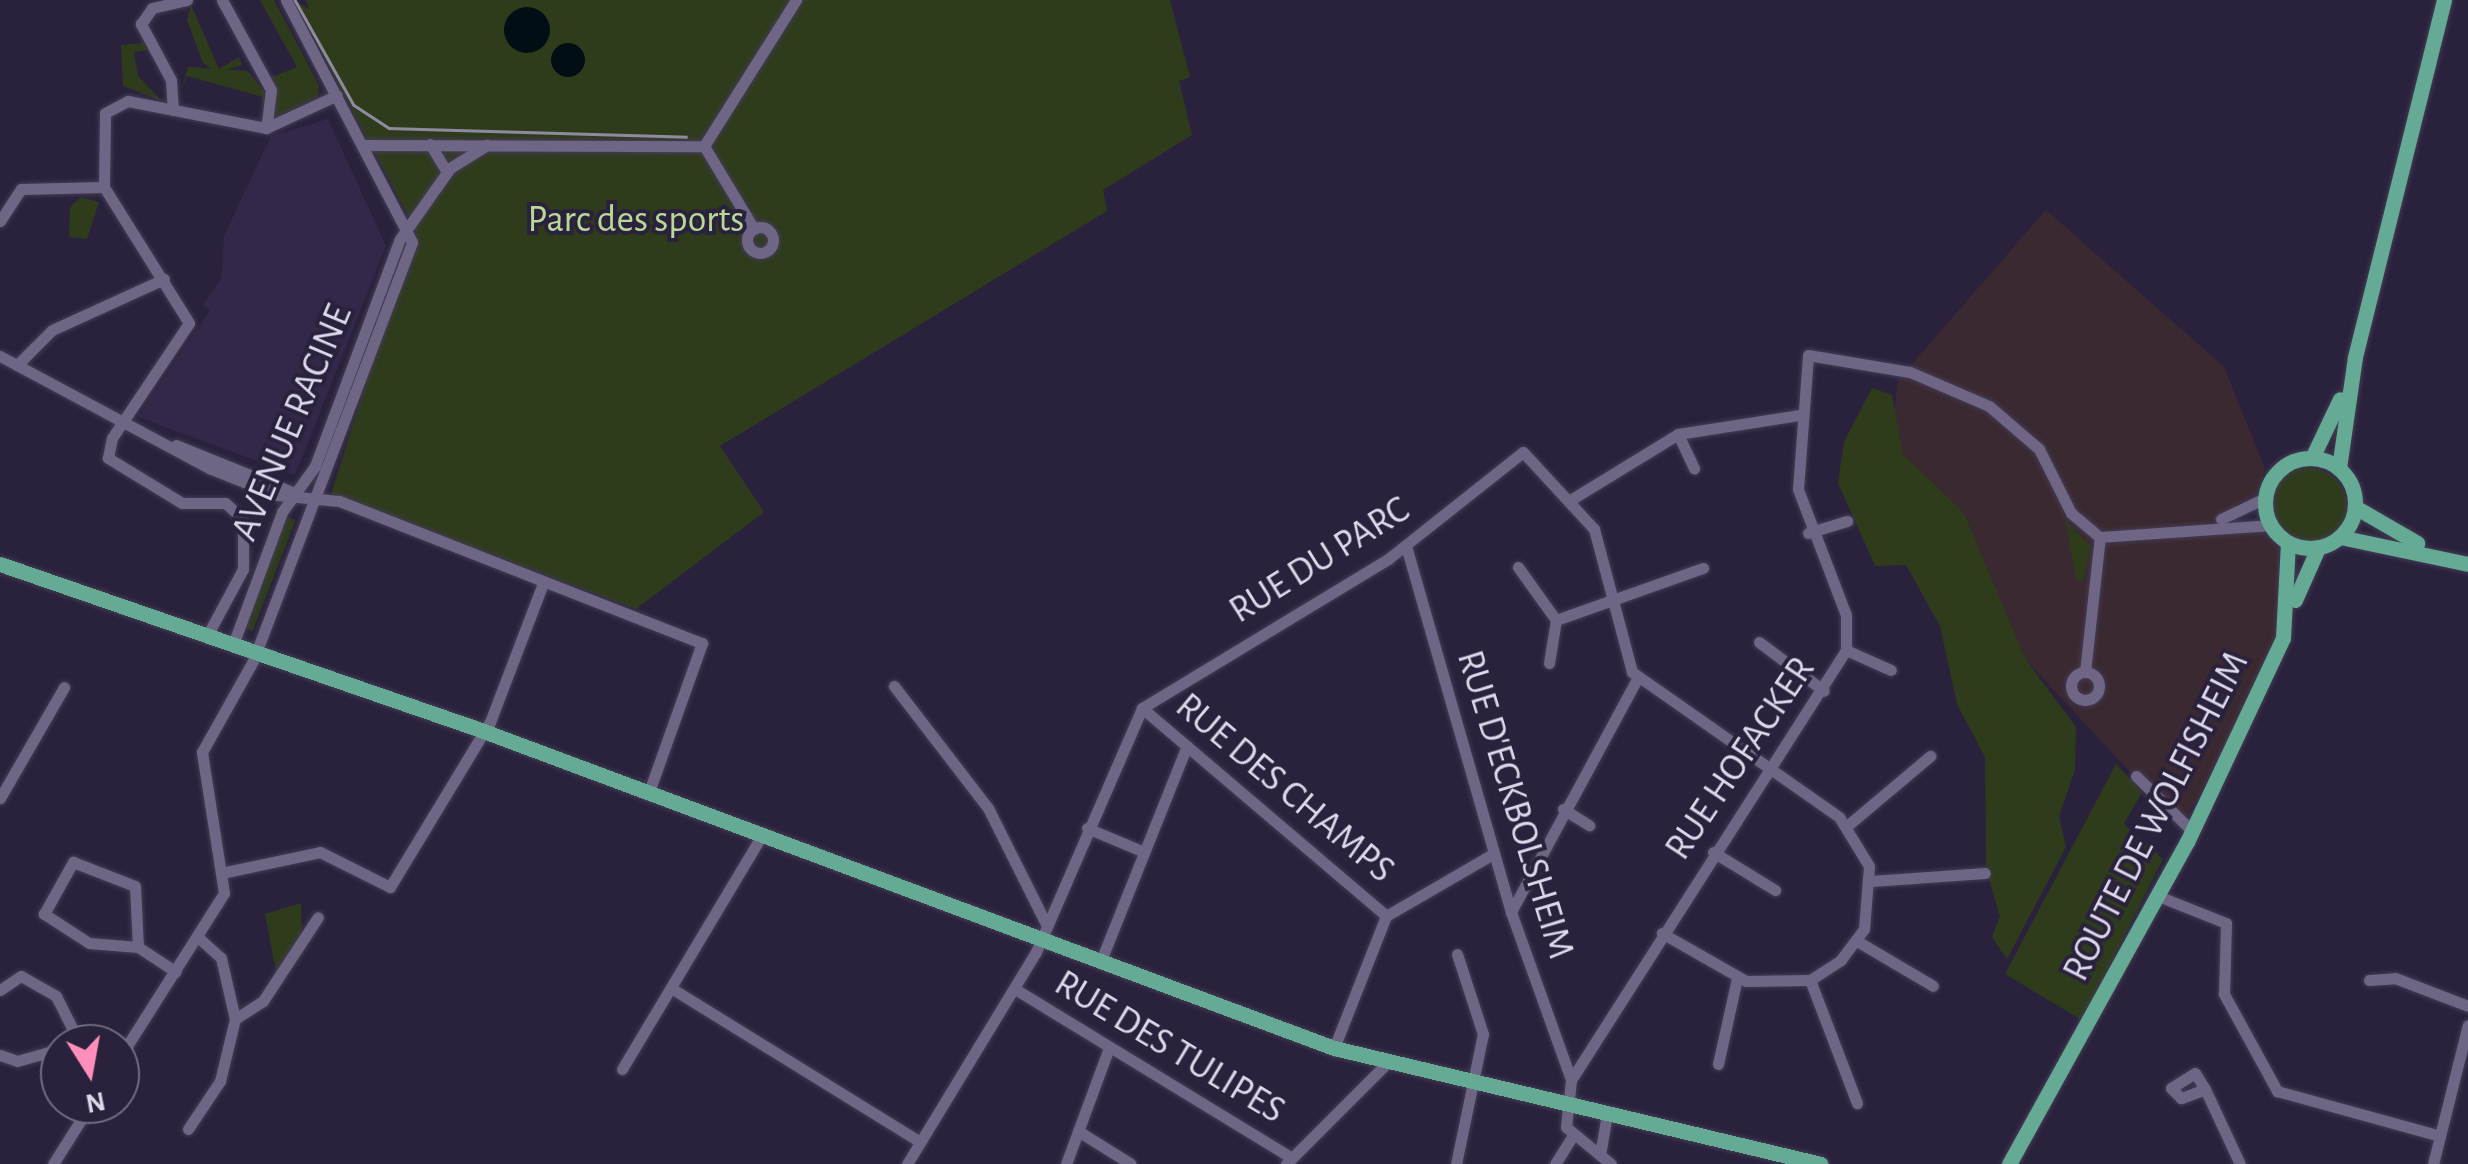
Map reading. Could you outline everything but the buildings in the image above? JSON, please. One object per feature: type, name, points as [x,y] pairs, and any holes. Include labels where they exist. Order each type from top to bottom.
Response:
[{"type":"main road","points":[[2444,0],[2355,358],[2339,468],[2355,507],[2448,558]]},
{"type":"main road","points":[[2312,458],[2355,358]]},
{"type":"main road","points":[[2339,468],[2312,458],[2281,469],[2265,498],[2270,525],[2288,543],[2318,548],[2340,537],[2355,507]]},
{"type":"main road","points":[[2340,537],[2468,564]]},
{"type":"main road","name":"ROUTE DE WOLFISHEIM","points":[[2288,543],[2288,618]]},
{"type":"main road","name":"ROUTE DE WOLFISHEIM","points":[[2010,1164],[2192,831],[2318,548]]},
{"type":"main road","points":[[0,564],[234,642],[484,732],[760,838],[1334,1048],[1820,1164]]},
{"type":"street","points":[[173,110],[171,80],[142,24],[152,8],[187,0]]},
{"type":"street","points":[[222,0],[271,90],[266,128]]},
{"type":"street","points":[[286,0],[408,227],[447,172],[486,145]]},
{"type":"street","points":[[704,146],[796,0]]},
{"type":"street","points":[[208,634],[244,569],[243,519],[225,503],[190,506],[114,467],[108,446],[128,424],[187,329],[164,279],[104,187],[110,106],[173,110],[266,128],[337,96]]},
{"type":"street","points":[[430,144],[447,172]]},
{"type":"street","points":[[364,145],[704,146]]},
{"type":"street","points":[[704,146],[754,229]]},
{"type":"street","points":[[0,221],[21,189],[104,187]]},
{"type":"street","name":"AVENUE RACINE","points":[[234,642],[408,227]]},
{"type":"street","name":"AVENUE RACINE","points":[[226,872],[202,752],[257,650],[410,250],[408,227]]},
{"type":"street","points":[[16,366],[52,330],[164,279]]},
{"type":"street","name":"RUE HOFACKER","points":[[1566,1104],[1571,1080],[1765,769],[1824,691],[1846,650],[1846,616],[1808,533],[1796,477],[1803,363],[1818,353],[1871,362],[1977,399],[2039,450],[2075,519],[2100,537]]},
{"type":"street","points":[[0,356],[226,476],[315,495],[702,644],[648,794]]},
{"type":"street","points":[[1662,933],[1737,978],[1768,986],[1810,980],[1857,941],[1871,880],[1847,826],[1638,677],[1607,598],[1598,538],[1572,499],[1678,434],[1800,415]]},
{"type":"street","points":[[1678,434],[1694,469]]},
{"type":"street","name":"RUE DU PARC","points":[[1142,708],[1406,546],[1523,452],[1572,499]]},
{"type":"street","points":[[2208,524],[2265,498]]},
{"type":"street","points":[[1808,533],[1848,521]]},
{"type":"street","points":[[2085,672],[2092,570],[2100,537],[2118,541],[2208,524],[2270,525]]},
{"type":"street","points":[[2092,570],[2118,541]]},
{"type":"street","name":"RUE D'ECKBOLSHEIM","points":[[1406,546],[1493,854],[1571,1080]]},
{"type":"street","points":[[1518,567],[1556,620],[1548,663]]},
{"type":"street","points":[[1556,620],[1607,598],[1703,568]]},
{"type":"street","points":[[140,1027],[200,939],[226,872],[320,852],[390,888],[484,732],[543,583]]},
{"type":"street","points":[[1759,642],[1824,691]]},
{"type":"street","points":[[1846,650],[1892,670]]},
{"type":"street","points":[[1511,912],[1562,808],[1638,677]]},
{"type":"street","points":[[0,798],[64,686]]},
{"type":"street","points":[[894,686],[988,808],[1045,922]]},
{"type":"street","points":[[907,1164],[1041,940],[1045,922],[1142,708]]},
{"type":"street","name":"RUE DES CHAMPS","points":[[1142,708],[1386,916]]},
{"type":"street","points":[[1100,962],[1187,746]]},
{"type":"street","points":[[1847,826],[1930,756]]},
{"type":"street","points":[[0,765],[14,774]]},
{"type":"street","points":[[2136,776],[2192,831]]},
{"type":"street","points":[[1562,808],[1589,825]]},
{"type":"street","points":[[1088,828],[1144,852]]},
{"type":"street","points":[[622,1069],[760,838]]},
{"type":"street","points":[[1713,852],[1775,890]]},
{"type":"street","points":[[1334,1048],[1386,916],[1493,854]]},
{"type":"street","points":[[138,947],[135,886],[73,862],[46,916],[90,943],[138,947],[176,972]]},
{"type":"street","points":[[1871,880],[1985,873]]},
{"type":"street","points":[[2158,896],[2226,923],[2224,994],[2277,1091],[2440,1136]]},
{"type":"street","points":[[235,1019],[263,1001],[318,917]]},
{"type":"street","points":[[188,1129],[220,1081],[235,1019],[219,953],[200,939]]},
{"type":"street","points":[[1857,941],[1932,986]]},
{"type":"street","points":[[1456,1164],[1482,1034],[1458,954]]},
{"type":"street","points":[[0,990],[22,976],[56,996],[70,1024]]},
{"type":"street","points":[[1718,1064],[1737,978]]},
{"type":"street","points":[[2369,980],[2395,978],[2468,1006]]},
{"type":"street","points":[[1810,980],[1857,1103]]},
{"type":"street","points":[[671,988],[920,1142]]},
{"type":"street","name":"RUE DES TULIPES","points":[[1015,988],[1289,1161]]},
{"type":"street","points":[[2434,1164],[2468,1025]]},
{"type":"street","points":[[1066,1164],[1109,1048]]},
{"type":"street","points":[[0,1055],[17,1060],[40,1054]]},
{"type":"street","points":[[1289,1161],[1388,1062]]},
{"type":"street","points":[[2205,1089],[2240,1164]]},
{"type":"street","points":[[1555,1164],[1572,1137],[1566,1104]]},
{"type":"street","points":[[1600,1155],[1607,1114]]},
{"type":"street","points":[[53,1164],[78,1124]]},
{"type":"street","points":[[1078,1131],[1131,1164]]},
{"type":"street","points":[[1572,1137],[1612,1164]]},
{"type":"shaded area","points":[[527,7],[543,14],[550,30],[543,46],[527,53],[511,46],[504,30],[511,14]]},
{"type":"shaded area","points":[[568,43],[580,48],[585,60],[580,72],[568,77],[556,72],[551,60],[556,48]]},
{"type":"shaded area","points":[[328,119],[386,246],[295,475],[138,417],[210,310],[203,305],[221,279],[224,236],[271,136]]},
{"type":"shaded area","points":[[2046,210],[2224,367],[2265,469],[2257,493],[2205,525],[2261,529],[2280,549],[2283,638],[2181,827],[2026,660],[1964,513],[1903,454],[1892,430],[1898,380]]},
{"type":"green space","points":[[260,0],[274,0],[319,85],[318,97],[270,121],[270,78],[297,67]]},
{"type":"green space","name":"Parc des sports","points":[[293,0],[309,9],[306,0],[1170,0],[1190,77],[1179,81],[1192,135],[1103,190],[1107,211],[720,446],[764,512],[636,609],[331,494],[415,228]]},
{"type":"green space","points":[[191,5],[219,69],[239,57],[242,65],[218,72],[203,63],[187,20]]},
{"type":"green space","points":[[144,43],[148,50],[134,52],[138,76],[162,101],[123,86],[121,45]]},
{"type":"green space","points":[[188,67],[248,71],[265,93],[261,119],[263,97],[187,76],[181,91]]},
{"type":"green space","points":[[81,197],[99,202],[87,239],[69,237],[70,207]]},
{"type":"green space","points":[[1872,388],[1892,395],[1903,454],[1964,513],[2026,660],[2076,727],[2075,770],[2059,816],[2066,847],[2007,959],[1992,937],[2000,916],[1986,869],[1985,757],[1957,704],[1940,626],[1906,565],[1875,566],[1838,483],[1844,442]]},
{"type":"green space","points":[[2309,468],[2336,479],[2347,506],[2336,533],[2309,544],[2282,533],[2271,506],[2282,479]]},
{"type":"green space","points":[[287,517],[295,520],[253,631],[244,628]]},
{"type":"green space","points":[[2065,520],[2091,546],[2083,582],[2076,579]]},
{"type":"green space","points":[[2116,764],[2142,792],[2124,824],[2163,859],[2082,1020],[2005,974]]},
{"type":"green space","points":[[301,903],[302,932],[276,972],[265,914]]},
{"type":"tram line","points":[[295,0],[354,105],[389,128],[686,137]]}]
